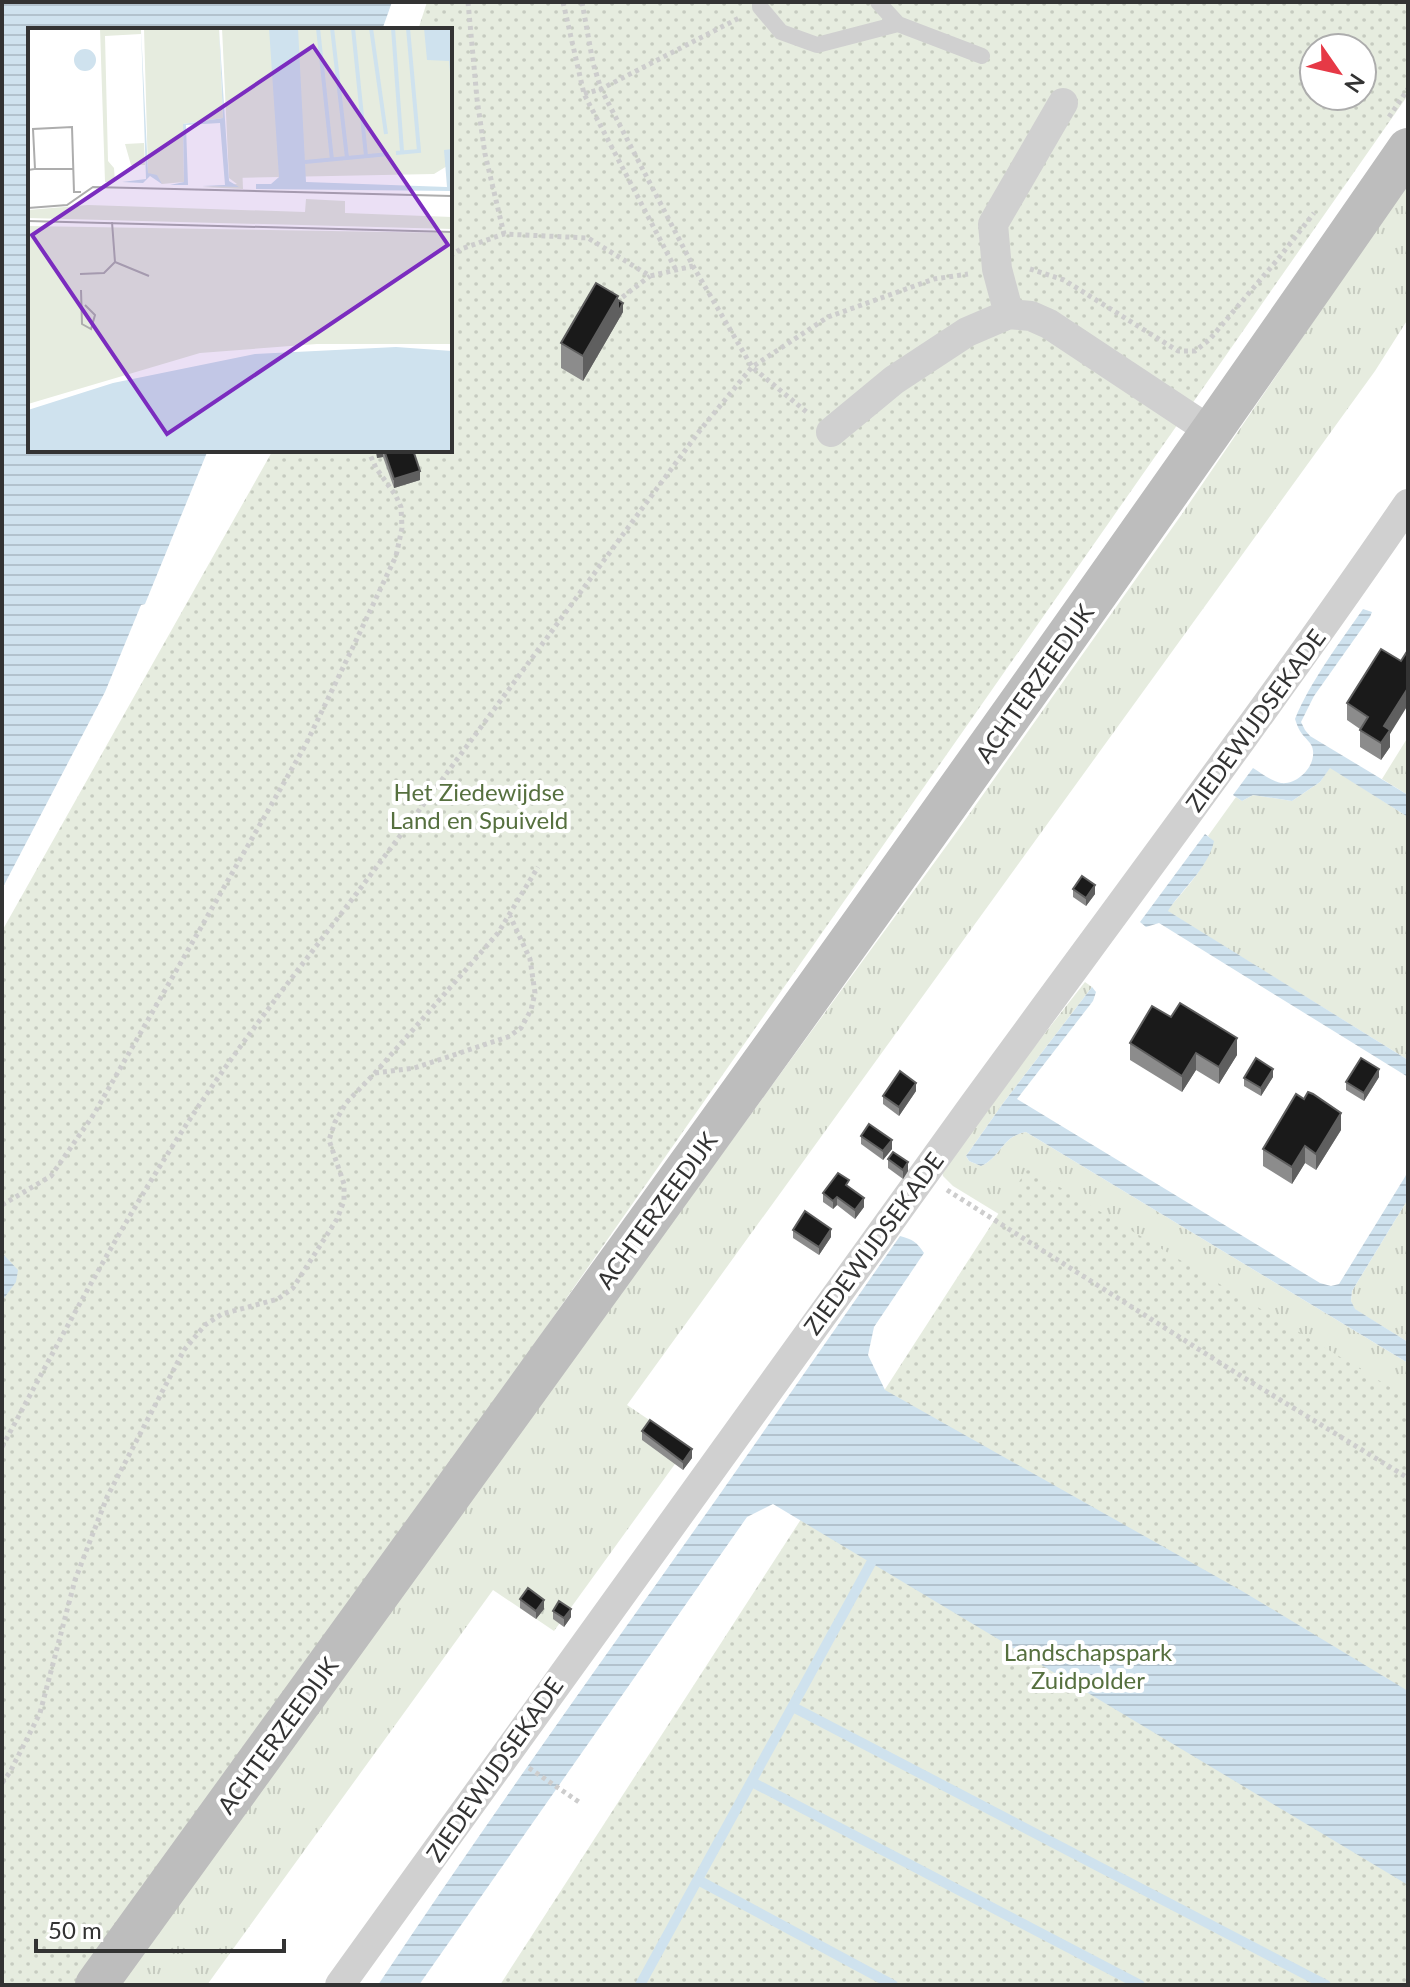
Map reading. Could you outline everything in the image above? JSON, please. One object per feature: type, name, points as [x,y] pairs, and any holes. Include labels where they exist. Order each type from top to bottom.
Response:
[{"type":"main road","name":"ACHTERZEEDIJK","points":[[96,1985],[851,940],[1212,432],[1398,134]]},
{"type":"street","points":[[1009,314],[997,269],[993,224],[1063,103]]},
{"type":"street","points":[[831,432],[894,380],[967,332],[1009,314],[1031,316],[1049,324],[1212,432]]},
{"type":"street","name":"ZIEDEWIJDSEKADE","points":[[340,1985],[660,1536],[1155,858],[1408,504]]},
{"type":"lane","points":[[878,2],[898,24],[982,56]]},
{"type":"lane","points":[[760,5],[781,32],[817,45],[898,24]]},
{"type":"path","points":[[468,2],[485,154],[504,234]]},
{"type":"path","points":[[563,2],[584,94],[676,270]]},
{"type":"path","points":[[582,2],[601,89],[693,266],[752,367],[831,432]]},
{"type":"path","points":[[584,94],[601,89],[760,5]]},
{"type":"path","points":[[1398,134],[1408,89]]},
{"type":"path","points":[[2,1447],[147,1186],[194,1112],[253,1028],[372,873],[701,429],[752,367],[828,317],[934,279],[997,269],[1030,269],[1064,280],[1178,351],[1195,351],[1209,340],[1315,212]]},
{"type":"path","points":[[452,255],[504,234],[588,238],[650,276]]},
{"type":"path","points":[[612,305],[650,276],[693,266]]},
{"type":"path","points":[[2,1205],[51,1176],[94,1114],[305,746],[396,556],[402,528],[401,507],[369,452]]},
{"type":"path","points":[[2,1783],[40,1713],[75,1580],[107,1497],[184,1350],[205,1325],[222,1314],[278,1299],[293,1288],[337,1219],[344,1201],[344,1184],[329,1140],[346,1103],[480,956],[498,933],[538,867]]},
{"type":"path","points":[[375,1073],[414,1068],[508,1037],[521,1028],[531,1010],[535,993],[530,959],[509,915]]},
{"type":"path","points":[[923,1175],[1408,1478]]},
{"type":"path","points":[[519,1762],[579,1802]]},
{"type":"green space","name":"Het Ziedewijdse Land en Spuiveld","points":[[427,2],[1408,2],[1408,95],[86,1985],[2,1985],[2,931],[272,452],[452,452],[452,28],[419,28]]},
{"type":"green space","points":[[1408,182],[1408,319],[1375,371],[627,1405],[688,1446],[554,1631],[493,1590],[207,1985],[116,1985],[953,837],[1182,514]]},
{"type":"green space","points":[[1408,737],[1408,795],[1382,779]]},
{"type":"green space","points":[[1330,767],[1408,817],[1408,1060],[1167,911],[1201,869],[1213,841],[1208,836],[1236,797],[1242,801],[1253,795],[1292,801],[1320,782]]},
{"type":"green space","points":[[1085,982],[1092,987],[1004,1102],[966,1156],[969,1161],[981,1166],[1006,1142],[1026,1132],[1408,1363],[1408,1465],[953,1186],[943,1176],[941,1166]]},
{"type":"green space","name":"Landschapspark Zuidpolder","points":[[1028,1168],[1408,1398],[1408,1985],[500,1985]]},
{"type":"green space","points":[[1408,1199],[1408,1342],[1354,1309],[1351,1301],[1352,1291]]},
{"type":"water","points":[[2,2],[392,2],[383,28],[28,28],[28,452],[207,452],[105,692],[2,889]]},
{"type":"water","points":[[1363,609],[1372,612],[1370,617],[1314,696],[1301,722],[1310,736],[1408,795],[1408,817],[1330,768],[1320,782],[1292,801],[1253,795],[1242,801],[1233,795],[1253,768],[1281,783],[1299,778],[1308,769],[1313,748],[1295,719],[1317,677]]},
{"type":"water","points":[[1205,834],[1214,841],[1207,860],[1168,911],[1408,1060],[1408,1077],[1159,923],[1146,927],[1140,922]]},
{"type":"water","points":[[1092,987],[1096,992],[1093,1001],[1017,1099],[1320,1283],[1331,1286],[1339,1284],[1408,1172],[1408,1199],[1352,1291],[1351,1301],[1355,1309],[1408,1342],[1408,1363],[1026,1132],[1006,1142],[981,1166],[969,1161],[966,1156],[1004,1102]]},
{"type":"water","points":[[900,1236],[914,1242],[924,1253],[874,1327],[868,1355],[885,1390],[1242,1591],[1408,1691],[1408,1885],[773,1504],[747,1517],[419,1985],[378,1985],[504,1800]]},
{"type":"water","points":[[2,1253],[18,1270],[16,1282],[2,1301]]},
{"type":"building","points":[[596,283],[618,296],[583,356],[561,343]]},
{"type":"building","points":[[385,452],[414,452],[420,471],[394,479]]},
{"type":"building","points":[[1381,649],[1401,661],[1408,650],[1408,688],[1384,726],[1390,730],[1381,743],[1360,730],[1368,717],[1347,703]]},
{"type":"building","points":[[1082,876],[1095,885],[1086,898],[1073,889]]},
{"type":"building","points":[[1180,1003],[1237,1038],[1219,1067],[1196,1053],[1182,1076],[1130,1043],[1152,1006],[1171,1017]]},
{"type":"building","points":[[1256,1058],[1273,1069],[1261,1088],[1244,1078]]},
{"type":"building","points":[[1361,1058],[1379,1069],[1364,1093],[1346,1082]]},
{"type":"building","points":[[900,1071],[916,1083],[899,1107],[883,1096]]},
{"type":"building","points":[[1308,1092],[1341,1113],[1316,1154],[1305,1146],[1292,1167],[1263,1149],[1296,1094],[1304,1099]]},
{"type":"building","points":[[869,1124],[892,1140],[883,1151],[861,1136]]},
{"type":"building","points":[[893,1152],[908,1162],[903,1170],[888,1159]]},
{"type":"building","points":[[838,1173],[849,1180],[846,1185],[864,1198],[855,1210],[837,1197],[833,1201],[823,1193]]},
{"type":"building","points":[[805,1211],[831,1229],[819,1247],[793,1230]]},
{"type":"building","points":[[650,1420],[692,1449],[683,1462],[642,1431]]},
{"type":"building","points":[[528,1588],[544,1600],[536,1611],[520,1599]]},
{"type":"building","points":[[559,1601],[571,1609],[564,1618],[553,1611]]},
{"type":"waterway","points":[[640,1985],[871,1563]]},
{"type":"waterway","points":[[793,1707],[1326,1985]]},
{"type":"waterway","points":[[752,1782],[1140,1985]]},
{"type":"waterway","points":[[698,1880],[893,1985]]}]
